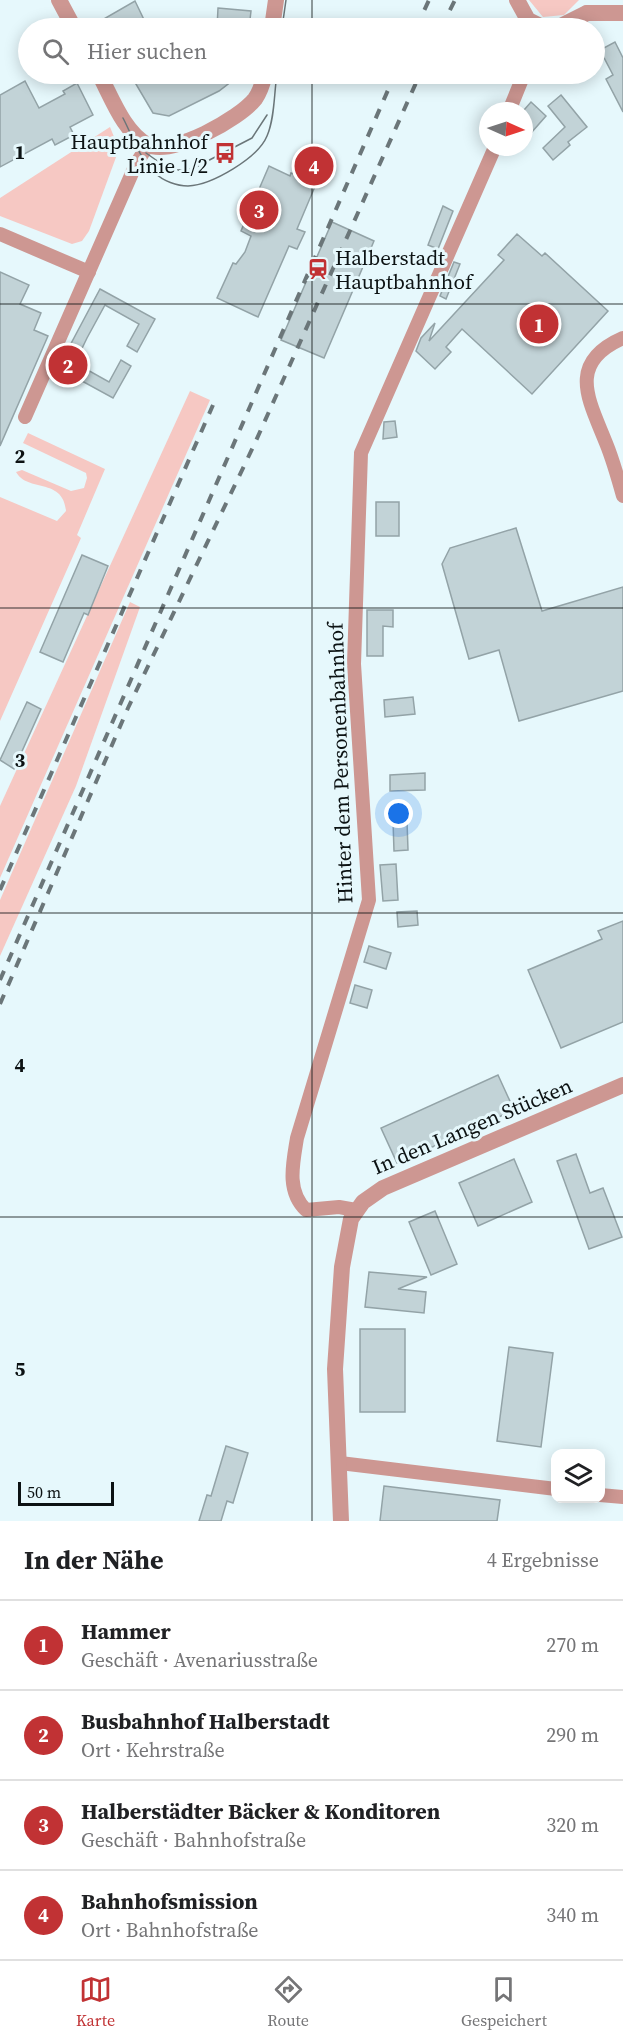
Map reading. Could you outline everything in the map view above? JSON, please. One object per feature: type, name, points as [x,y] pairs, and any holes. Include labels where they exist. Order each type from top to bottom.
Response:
[{"type":"street","points":[[59,0],[69,18]]},
{"type":"street","points":[[273,18],[276,0]]},
{"type":"street","points":[[517,0],[524,15],[528,18]]},
{"type":"street","points":[[572,18],[589,7],[623,13]]},
{"type":"street","points":[[104,84],[123,118],[148,145],[161,148],[174,146],[227,121],[255,99],[261,84]]},
{"type":"street","points":[[513,102],[520,84]]},
{"type":"street","points":[[25,417],[136,164],[148,145]]},
{"type":"street","name":"Hinter dem Personenbahnhof","points":[[356,1210],[339,1207],[306,1210],[298,1202],[293,1187],[292,1167],[297,1138],[369,900],[354,664],[361,453],[491,156]]},
{"type":"street","points":[[0,234],[89,272]]},
{"type":"street","points":[[623,338],[601,351],[594,360],[585,390],[608,447],[623,496]]},
{"type":"street","name":"In den Langen Stücken","points":[[356,1210],[371,1194],[383,1188],[623,1085]]},
{"type":"street","points":[[341,1521],[335,1369],[337,1319],[345,1238],[356,1210]]},
{"type":"street","points":[[340,1463],[551,1489]]},
{"type":"street","points":[[605,1495],[623,1497]]},
{"type":"shaded area","points":[[529,0],[579,0],[564,15],[543,17]]},
{"type":"shaded area","points":[[110,127],[119,149],[89,231],[82,241],[72,244],[0,216],[0,198]]},
{"type":"shaded area","points":[[190,391],[210,400],[0,878],[0,806]]},
{"type":"shaded area","points":[[28,433],[105,469],[77,535],[81,538],[0,721],[0,497],[57,521],[66,511],[59,494],[52,489],[28,482],[16,472],[22,470],[71,491],[84,488],[87,478],[86,473],[23,443]]},
{"type":"shaded area","points":[[130,602],[140,607],[76,786],[0,956],[0,900]]},
{"type":"building","points":[[135,1],[143,18],[105,18]]},
{"type":"building","points":[[218,8],[251,11],[250,18],[218,18]]},
{"type":"building","points":[[615,42],[623,58],[623,112],[606,79],[613,75],[605,60],[605,47]]},
{"type":"building","points":[[20,84],[27,84],[39,108],[65,94],[63,91],[78,84],[93,115],[70,127],[74,135],[55,145],[52,139],[0,167],[0,95]]},
{"type":"building","points":[[136,84],[228,84],[219,91],[169,116],[153,113]]},
{"type":"building","points":[[561,95],[587,127],[568,142],[570,145],[553,160],[543,148],[565,127],[548,106]]},
{"type":"building","points":[[533,104],[546,116],[533,131]]},
{"type":"building","points":[[305,149],[327,158],[297,229],[305,232],[297,249],[289,246],[258,317],[217,298],[233,263],[236,264],[245,252],[251,236],[241,231],[269,166],[290,176],[291,173],[294,174]]},
{"type":"building","points":[[443,206],[453,211],[438,249],[428,245]]},
{"type":"building","points":[[332,222],[374,241],[324,358],[281,340]]},
{"type":"building","points":[[517,234],[542,256],[545,253],[608,311],[532,394],[462,329],[446,347],[451,352],[435,369],[416,351],[421,338],[435,323],[429,341],[504,260],[498,255]]},
{"type":"building","points":[[454,262],[460,264],[446,299],[440,296]]},
{"type":"building","points":[[0,272],[29,285],[20,304],[41,313],[34,330],[48,336],[0,446]]},
{"type":"building","points":[[100,289],[155,319],[137,352],[127,346],[139,324],[105,305],[87,338],[75,363],[109,382],[121,360],[131,366],[113,398],[58,368]]},
{"type":"building","points":[[395,421],[397,437],[383,439],[384,422]]},
{"type":"building","points":[[376,502],[399,502],[399,536],[376,536]]},
{"type":"building","points":[[516,528],[542,611],[623,587],[623,691],[519,721],[499,650],[469,659],[442,564],[450,548]]},
{"type":"building","points":[[82,555],[108,566],[88,615],[84,613],[63,662],[40,652]]},
{"type":"building","points":[[367,610],[393,610],[393,627],[383,626],[383,656],[367,656]]},
{"type":"building","points":[[413,697],[415,714],[385,717],[384,700]]},
{"type":"building","points":[[27,702],[41,709],[14,769],[0,760]]},
{"type":"building","points":[[425,773],[425,790],[390,791],[390,775]]},
{"type":"building","points":[[393,821],[407,821],[408,850],[394,851]]},
{"type":"building","points":[[396,864],[398,900],[383,901],[380,865]]},
{"type":"building","points":[[417,911],[418,925],[398,927],[397,912]]},
{"type":"building","points":[[623,921],[623,1022],[561,1048],[528,970],[602,939],[598,931]]},
{"type":"building","points":[[369,946],[391,953],[386,969],[364,962]]},
{"type":"building","points":[[355,985],[372,990],[367,1008],[350,1003]]},
{"type":"building","points":[[498,1075],[514,1110],[397,1163],[381,1128]]},
{"type":"building","points":[[576,1154],[590,1193],[603,1188],[622,1237],[589,1249],[557,1161]]},
{"type":"building","points":[[514,1159],[532,1202],[478,1226],[459,1183]]},
{"type":"building","points":[[435,1211],[457,1264],[431,1275],[409,1222]]},
{"type":"building","points":[[369,1272],[427,1277],[398,1289],[426,1292],[424,1313],[365,1307]]},
{"type":"building","points":[[360,1329],[405,1329],[405,1412],[360,1412]]},
{"type":"building","points":[[509,1347],[553,1353],[541,1447],[497,1441]]},
{"type":"building","points":[[226,1446],[248,1453],[233,1503],[227,1501],[221,1521],[199,1521],[207,1495],[211,1496]]},
{"type":"building","points":[[384,1486],[500,1500],[497,1521],[380,1521]]},
{"type":"tram line","points":[[283,18],[286,0]]},
{"type":"tram line","points":[[123,118],[141,154],[155,173],[175,184],[188,186],[198,184],[233,169],[262,144],[271,123],[276,84]]},
{"type":"tram line","points":[[146,153],[166,167],[178,170],[192,169],[252,138],[267,115]]},
{"type":"railway","points":[[421,18],[429,0]]},
{"type":"railway","points":[[446,18],[455,0]]},
{"type":"railway","points":[[0,980],[391,84]]},
{"type":"railway","points":[[0,1004],[128,708],[255,443],[416,84]]},
{"type":"railway","points":[[0,890],[213,405]]},
{"type":"place","name":"Hauptbahnhof Linie 1/2","points":[[225,153]]},
{"type":"place","name":"Bahnhofsmission","points":[[314,166]]},
{"type":"place","name":"Halberstädter Bäcker & Konditoren","points":[[259,210]]},
{"type":"place","name":"Halberstadt Hauptbahnhof","points":[[318,269]]},
{"type":"place","name":"Hammer","points":[[539,324]]},
{"type":"place","name":"Busbahnhof Halberstadt","points":[[68,365]]}]
